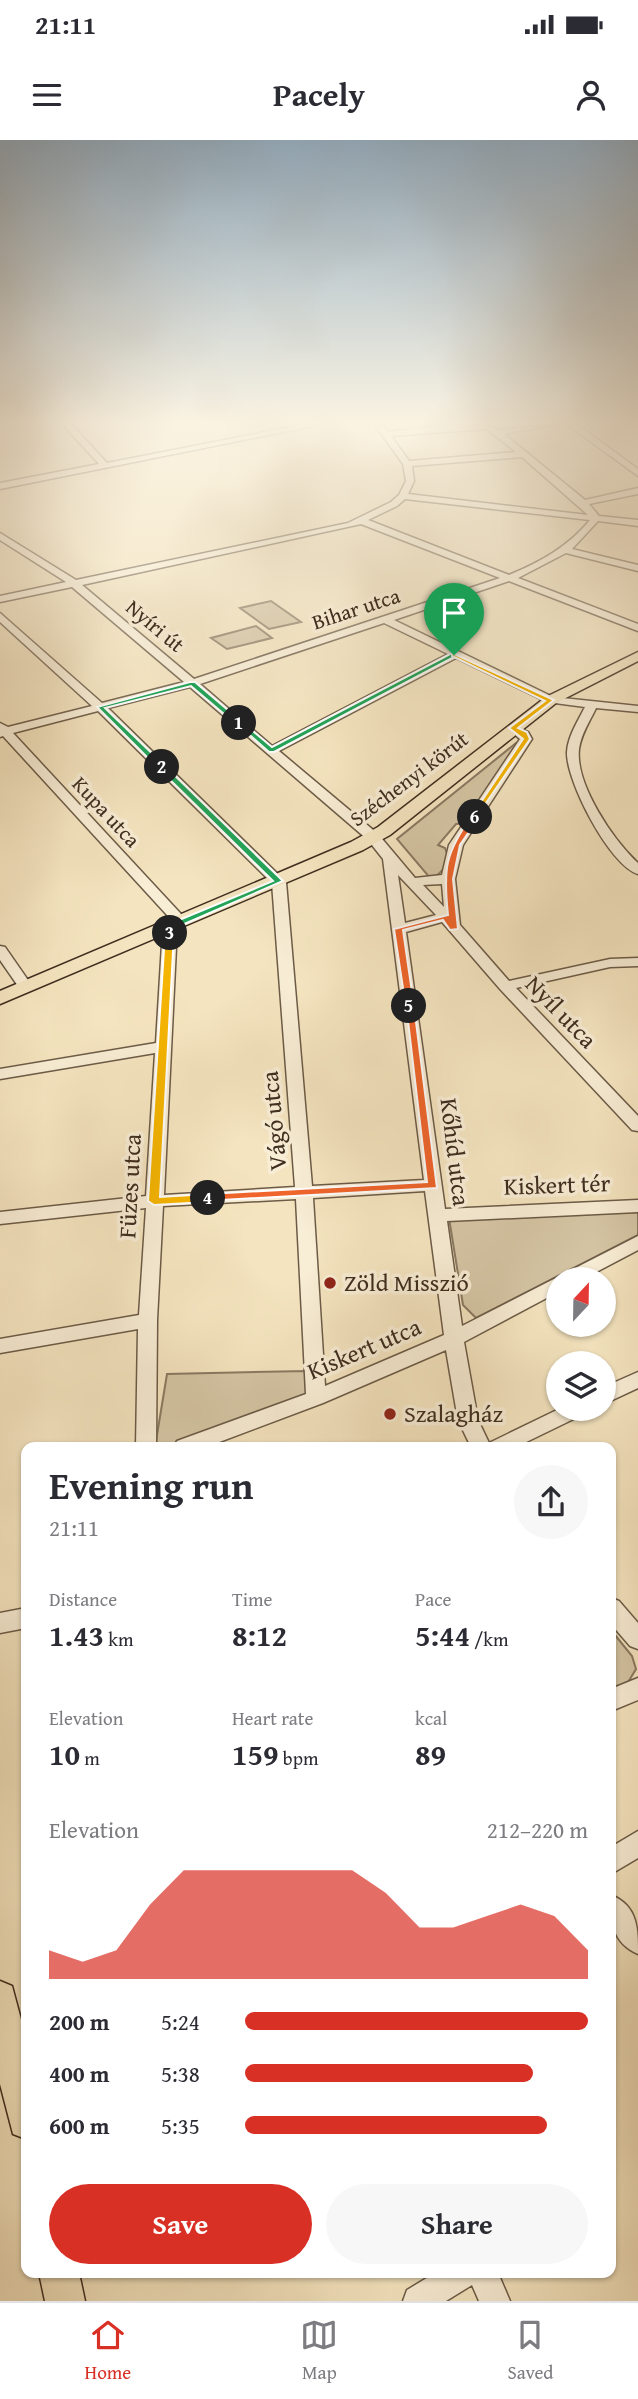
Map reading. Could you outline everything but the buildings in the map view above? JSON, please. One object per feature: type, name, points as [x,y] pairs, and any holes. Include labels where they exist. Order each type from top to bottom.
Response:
[{"type":"main road","name":"Széchenyi körút","points":[[0,998],[279,881],[373,837],[551,700],[576,685],[638,656]]},
{"type":"main road","points":[[0,1998],[21,2068]]},
{"type":"main road","points":[[60,2278],[65,2301]]},
{"type":"street","points":[[0,599],[344,526]]},
{"type":"street","points":[[372,526],[638,628]]},
{"type":"street","name":"Bihar utca","points":[[2,730],[192,683],[510,578],[539,566],[565,550],[580,539],[590,526]]},
{"type":"street","name":"Nyíri út","points":[[0,536],[74,583],[373,837]]},
{"type":"street","points":[[565,550],[638,568]]},
{"type":"street","points":[[0,616],[100,707],[279,881]]},
{"type":"street","points":[[386,620],[551,700],[638,709]]},
{"type":"street","points":[[271,751],[454,655]]},
{"type":"street","points":[[591,706],[573,748],[575,768],[590,805],[607,835],[638,870]]},
{"type":"street","points":[[399,929],[449,923],[448,879],[456,845],[527,739],[513,728]]},
{"type":"street","name":"Kupa utca","points":[[2,730],[174,914],[170,927]]},
{"type":"street","name":"Nyíl utca","points":[[373,837],[389,860],[638,1126]]},
{"type":"street","name":"Kőhíd utca","points":[[389,860],[454,1339],[468,1420],[479,1442]]},
{"type":"street","points":[[410,882],[448,879]]},
{"type":"street","name":"Vágó utca","points":[[279,881],[304,1192],[316,1398]]},
{"type":"street","name":"Füzes utca","points":[[146,1442],[148,1320],[170,927]]},
{"type":"street","points":[[0,950],[25,986]]},
{"type":"street","points":[[505,986],[610,963],[638,962]]},
{"type":"street","points":[[0,1074],[163,1047]]},
{"type":"street","points":[[0,1218],[154,1201],[433,1185]]},
{"type":"street","name":"Kiskert tér","points":[[436,1215],[638,1206]]},
{"type":"street","points":[[591,1267],[638,1242]]},
{"type":"street","name":"Kiskert utca","points":[[197,1442],[316,1398],[454,1339],[546,1290]]},
{"type":"street","points":[[0,1346],[148,1320]]},
{"type":"street","points":[[616,1389],[638,1379]]},
{"type":"street","points":[[508,1442],[552,1421]]},
{"type":"street","points":[[616,1613],[636,1634]]},
{"type":"street","points":[[0,1623],[21,1619]]},
{"type":"street","points":[[616,1698],[638,1689]]},
{"type":"street","points":[[616,1858],[638,1843]]},
{"type":"street","points":[[616,1914],[638,1941]]},
{"type":"street","points":[[418,2301],[456,2278]]},
{"type":"street","points":[[484,2278],[495,2301]]},
{"type":"shaded area","points":[[271,601],[301,622],[269,629],[240,608]]},
{"type":"shaded area","points":[[256,626],[272,638],[227,649],[211,638]]},
{"type":"shaded area","points":[[516,743],[518,747],[468,823],[456,824],[438,845],[445,848],[446,862],[439,874],[430,878],[397,839]]},
{"type":"shaded area","points":[[638,1212],[638,1235],[576,1267],[546,1267],[546,1282],[476,1318],[463,1305],[449,1218]]},
{"type":"shaded area","points":[[306,1371],[307,1394],[180,1442],[156,1442],[167,1374]]},
{"type":"shaded area","points":[[616,1636],[632,1656],[636,1669],[627,1684],[616,1690]]},
{"type":"place","name":"Zöld Misszió","points":[[330,1283]]},
{"type":"place","name":"Szalagház","points":[[390,1414]]},
{"type":"route","points":[[454,655],[551,700],[513,728],[527,739],[456,845],[448,879],[453,929],[445,917],[399,929],[433,1185],[154,1201],[170,927],[279,881],[100,707],[192,683],[271,751],[454,655]]}]
